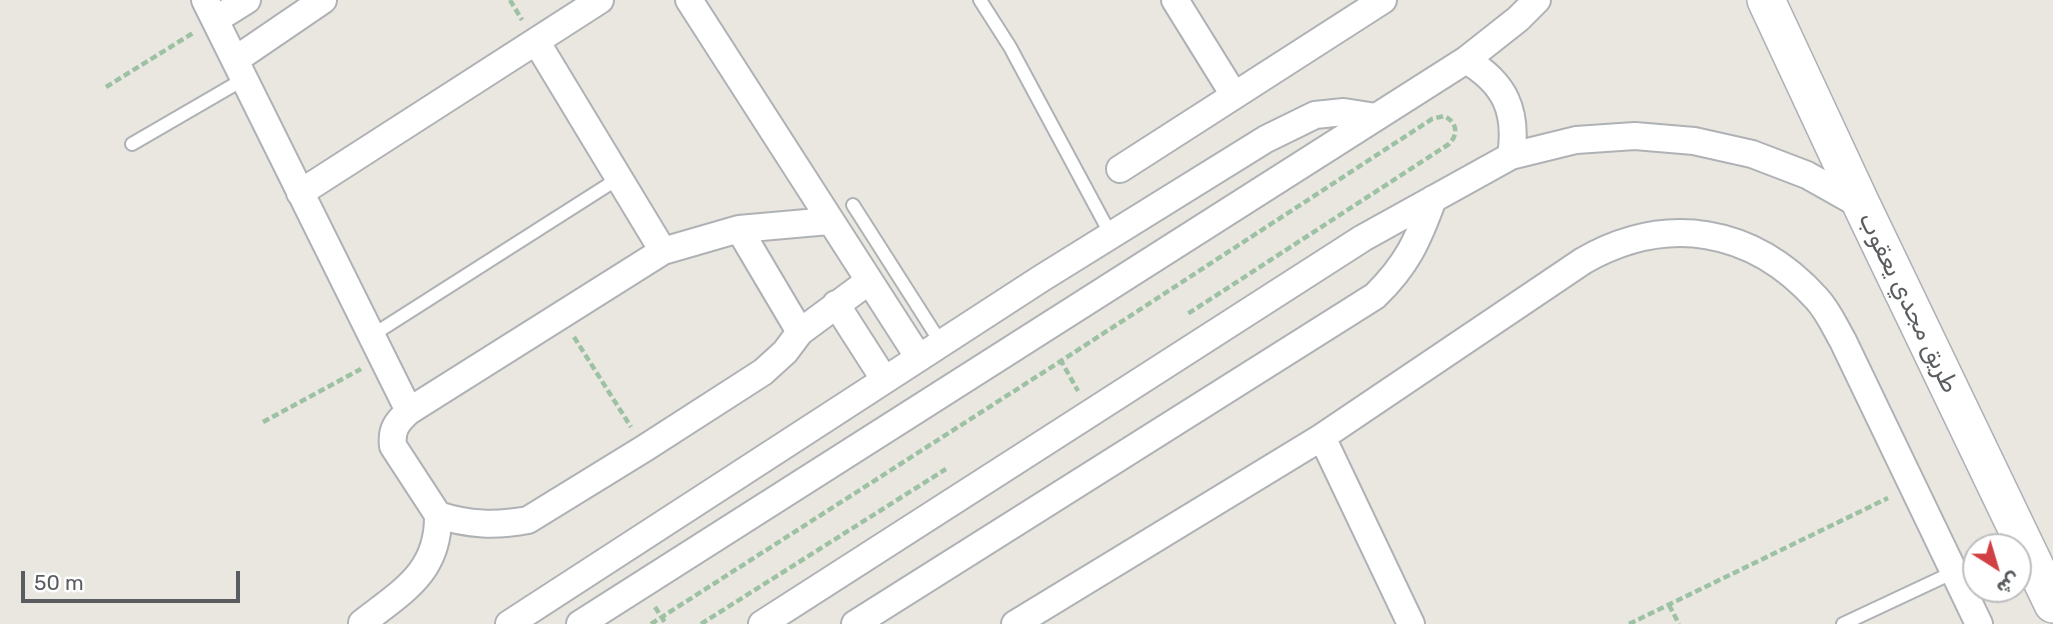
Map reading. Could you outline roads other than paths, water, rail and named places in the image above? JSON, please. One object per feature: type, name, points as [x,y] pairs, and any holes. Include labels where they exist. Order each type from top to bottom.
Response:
[{"type":"street","points":[[247,0],[210,10],[409,411]]},
{"type":"street","points":[[239,69],[323,0]]},
{"type":"street","points":[[300,193],[600,0]]},
{"type":"street","points":[[689,0],[869,281],[930,350]]},
{"type":"street","points":[[1175,0],[1234,95]]},
{"type":"street","points":[[1120,169],[1382,0]]},
{"type":"street","points":[[580,624],[1466,60],[1518,19],[1536,0]]},
{"type":"street","name":"طريق مجدي يعقوب","points":[[1766,0],[2053,604]]},
{"type":"street","points":[[536,41],[663,251]]},
{"type":"street","points":[[1466,60],[1483,70],[1496,83],[1506,99],[1513,118],[1511,156]]},
{"type":"street","points":[[509,624],[884,379],[1266,139],[1315,115],[1344,112],[1376,117]]},
{"type":"street","points":[[762,624],[1363,238],[1511,156],[1576,140],[1636,136],[1694,141],[1752,154],[1807,175],[1862,206]]},
{"type":"street","points":[[855,624],[1375,296],[1396,275],[1413,250],[1433,199]]},
{"type":"street","points":[[362,623],[418,578],[428,564],[439,533],[438,515],[393,446],[391,435],[396,424],[409,411],[663,251],[739,229],[829,221]]},
{"type":"street","points":[[739,229],[800,332]]},
{"type":"street","points":[[1014,624],[1322,437],[1583,261],[1610,246],[1655,234],[1701,233],[1746,245],[1786,268],[1819,301],[1843,341],[1979,624]]},
{"type":"street","points":[[438,515],[460,522],[483,524],[528,520],[763,372],[785,352],[800,332],[869,281]]},
{"type":"street","points":[[836,304],[884,379]]},
{"type":"street","points":[[1322,437],[1411,624]]},
{"type":"street","points":[[670,520],[691,553]]},
{"type":"lane","points":[[980,0],[1010,47],[1111,235]]},
{"type":"lane","points":[[132,144],[239,69]]},
{"type":"lane","points":[[376,347],[619,178]]},
{"type":"lane","points":[[853,205],[930,350]]},
{"type":"lane","points":[[1843,624],[1954,572]]}]
